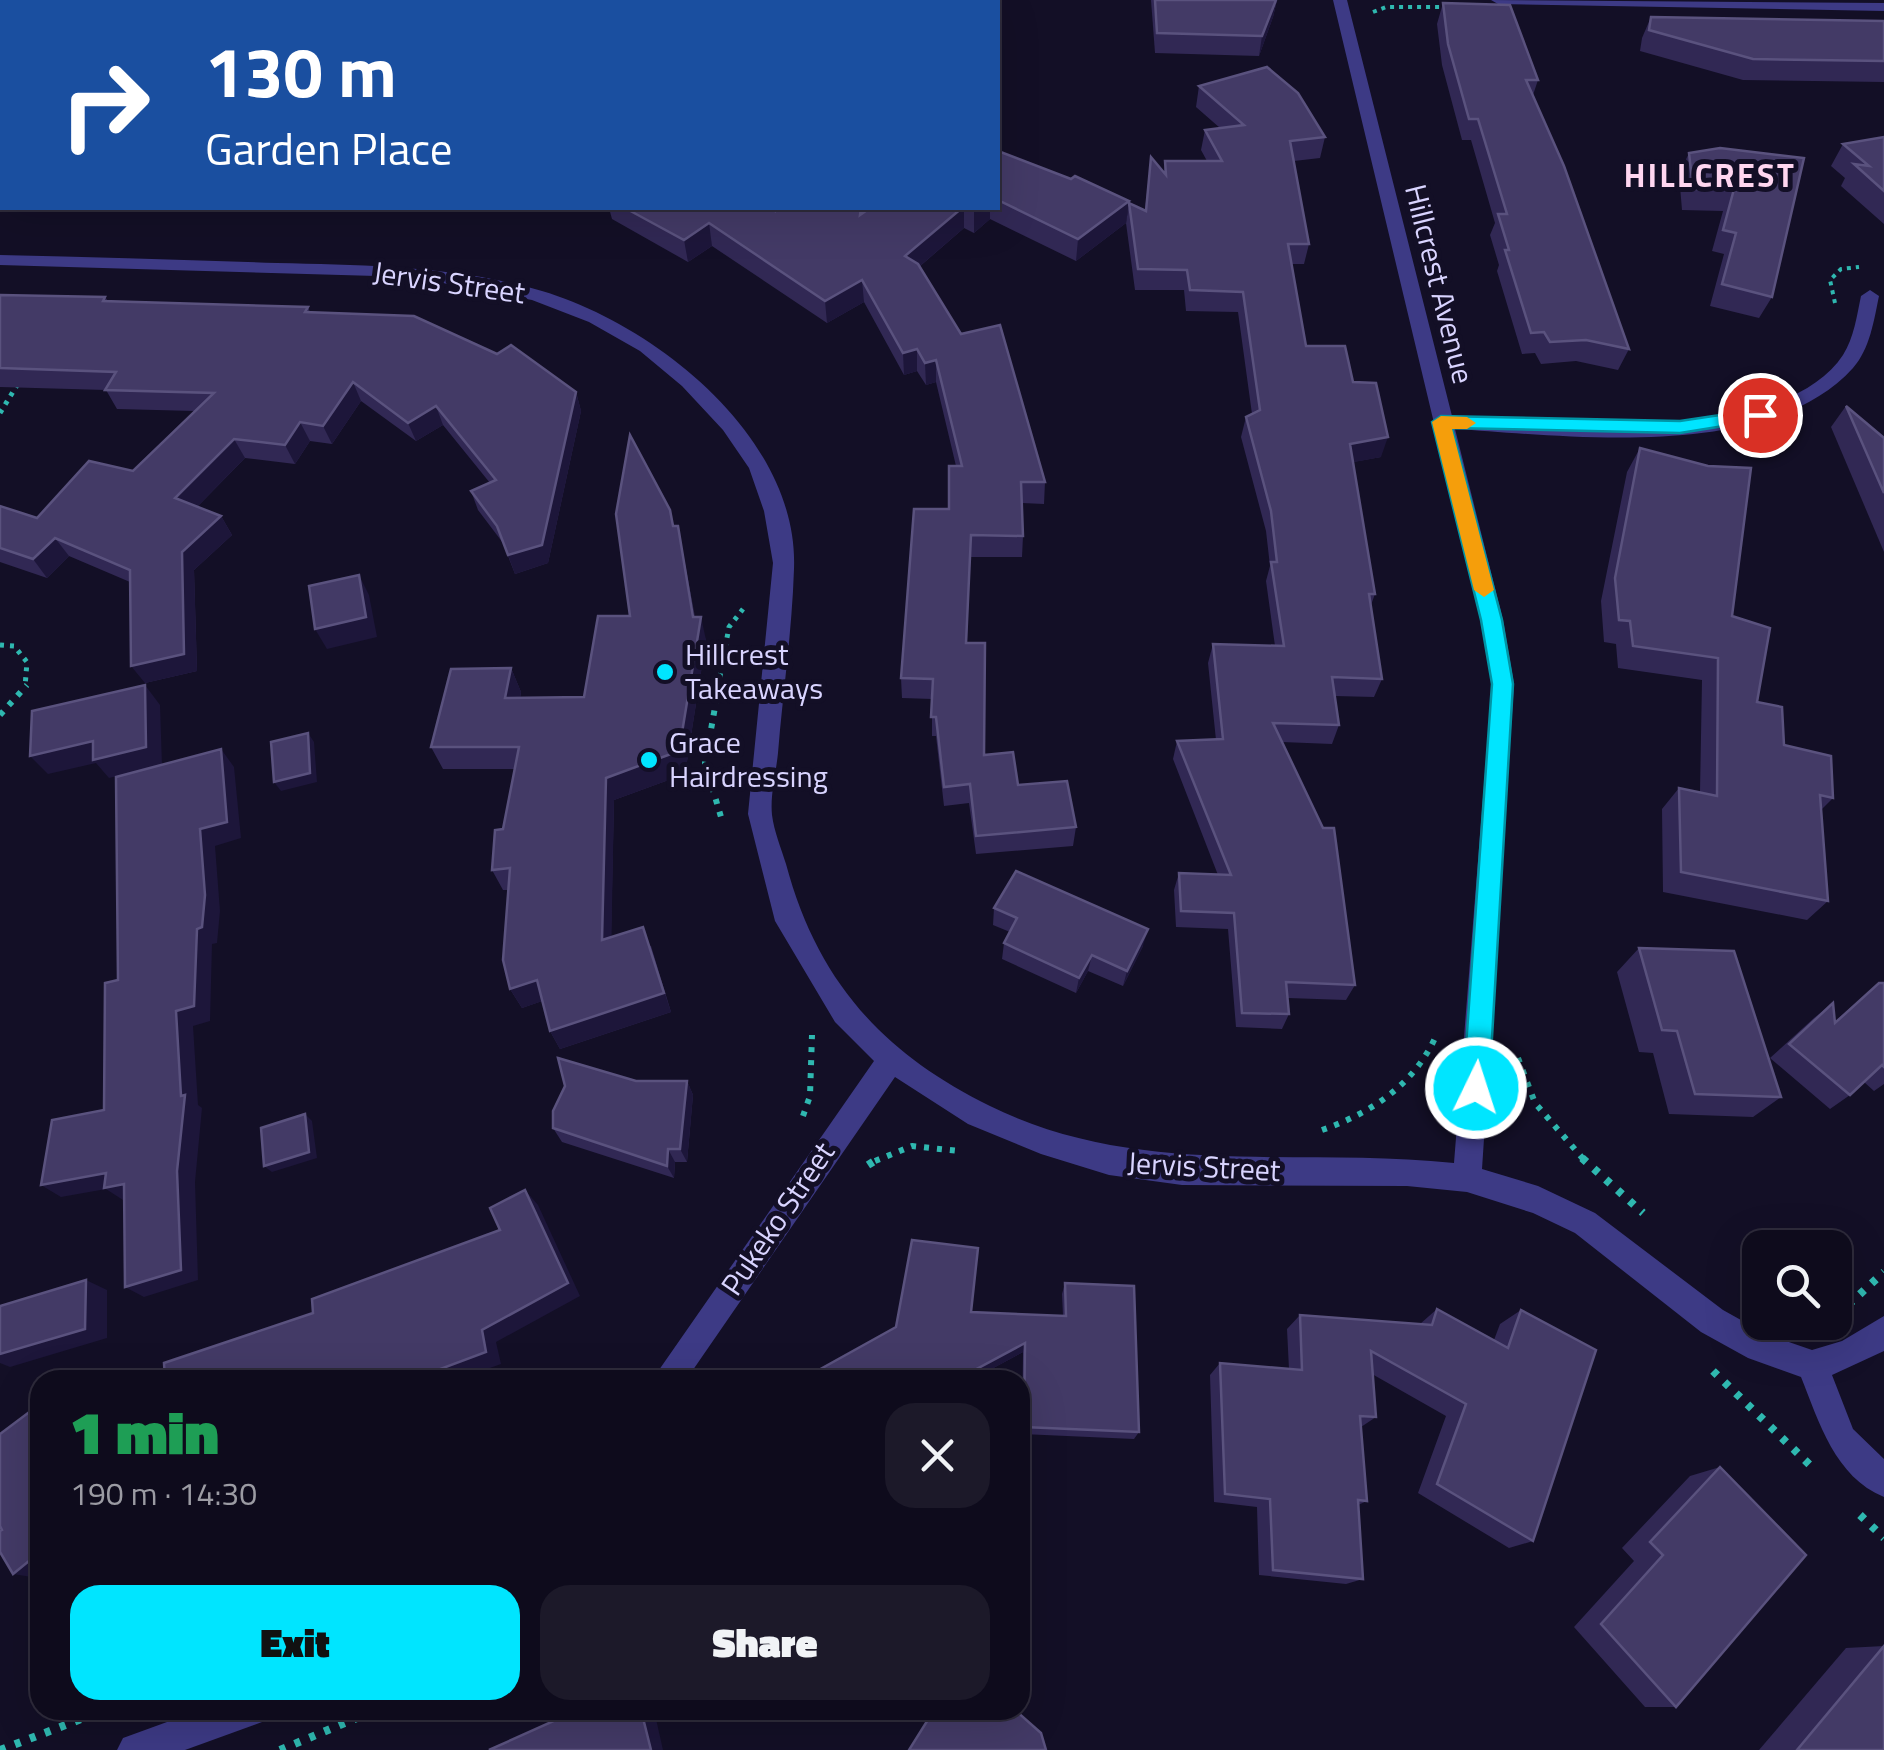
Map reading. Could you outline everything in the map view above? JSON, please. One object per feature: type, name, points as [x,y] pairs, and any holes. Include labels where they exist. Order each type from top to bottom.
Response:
[{"type":"street","name":"Hillcrest Avenue","points":[[1340,0],[1492,620],[1503,684],[1467,1178]]},
{"type":"street","points":[[1498,0],[1884,7]]},
{"type":"street","name":"Jervis Street","points":[[0,260],[411,272],[536,295],[596,318],[647,348],[689,382],[730,425],[758,466],[774,511],[784,563],[760,814],[788,920],[844,1012],[891,1060],[978,1115],[1041,1142],[1109,1161],[1182,1171],[1407,1172],[1467,1178],[1538,1200],[1585,1223],[1712,1321],[1759,1348],[1812,1365]]},
{"type":"street","points":[[1441,422],[1680,427],[1738,421],[1782,409],[1821,388],[1849,361],[1870,296]]},
{"type":"street","name":"Pukeko Street","points":[[674,1370],[891,1060]]},
{"type":"street","points":[[1884,1332],[1847,1357],[1812,1365],[1842,1440],[1884,1481]]},
{"type":"street","points":[[136,1750],[222,1720]]},
{"type":"path","points":[[1838,306],[1831,296],[1830,280],[1841,269],[1873,270]]},
{"type":"path","points":[[0,413],[21,380]]},
{"type":"path","points":[[728,830],[711,792],[706,763],[729,627],[745,607]]},
{"type":"path","points":[[0,645],[14,646],[27,662],[27,686],[0,715]]},
{"type":"path","points":[[1432,1046],[1439,1028]]},
{"type":"path","points":[[1519,1068],[1534,1100],[1557,1131],[1657,1227]]},
{"type":"path","points":[[856,1173],[896,1148],[937,1144],[973,1156]]},
{"type":"path","points":[[1852,1301],[1884,1272]]},
{"type":"path","points":[[1708,1366],[1816,1472]]},
{"type":"path","points":[[1857,1512],[1884,1538]]},
{"type":"path","points":[[0,1750],[79,1720]]},
{"type":"path","points":[[280,1750],[352,1720]]},
{"type":"building","points":[[1155,0],[1276,0],[1262,36],[1157,33]]},
{"type":"building","points":[[1443,3],[1510,5],[1538,80],[1526,80],[1564,166],[1629,349],[1586,340],[1550,342],[1544,332],[1531,333],[1505,250],[1509,250],[1498,214],[1507,214],[1478,119],[1469,119],[1448,44]]},
{"type":"building","points":[[1651,17],[1884,21],[1884,61],[1753,59],[1649,30]]},
{"type":"building","points":[[1267,67],[1298,93],[1325,137],[1290,141],[1309,244],[1288,244],[1306,346],[1345,346],[1353,382],[1376,383],[1388,437],[1350,444],[1375,594],[1369,594],[1382,679],[1332,677],[1339,725],[1273,723],[1323,828],[1334,828],[1355,985],[1286,982],[1289,1014],[1242,1013],[1234,913],[1181,911],[1179,873],[1231,875],[1177,741],[1223,739],[1213,644],[1284,646],[1271,562],[1277,562],[1271,511],[1246,417],[1260,410],[1243,292],[1190,290],[1187,270],[1138,269],[1129,203],[1146,211],[1151,157],[1166,175],[1165,161],[1222,161],[1205,130],[1244,125],[1199,86]]},
{"type":"building","points":[[1884,137],[1884,191],[1854,164],[1869,166],[1843,144]]},
{"type":"building","points":[[1720,148],[1804,158],[1772,297],[1722,284],[1736,233],[1723,230],[1734,189],[1693,189],[1689,153]]},
{"type":"building","points":[[1000,152],[1071,179],[1075,176],[1129,201],[1078,239],[1000,201]]},
{"type":"building","points":[[629,210],[861,210],[860,215],[867,210],[960,210],[905,256],[918,264],[961,334],[1000,325],[1045,482],[1021,482],[1023,536],[971,535],[966,643],[985,643],[984,755],[1013,752],[1018,785],[1067,781],[1076,827],[976,836],[970,784],[944,787],[936,717],[931,717],[933,679],[901,678],[914,509],[949,509],[949,466],[962,466],[936,360],[925,363],[917,349],[903,353],[862,280],[825,301],[709,223],[684,240]]},
{"type":"building","points":[[0,295],[308,307],[305,312],[414,316],[497,354],[511,345],[576,392],[542,545],[508,555],[497,526],[471,491],[496,480],[436,406],[408,423],[353,382],[323,426],[300,422],[285,445],[234,439],[175,498],[221,516],[182,552],[184,654],[131,666],[130,570],[55,538],[33,559],[0,548],[0,506],[37,518],[89,461],[133,471],[214,393],[105,390],[116,372],[0,368]]},
{"type":"building","points":[[1846,406],[1884,438],[1884,493]]},
{"type":"building","points":[[630,435],[670,510],[673,526],[678,526],[693,617],[701,617],[679,751],[606,778],[602,940],[643,927],[664,993],[550,1031],[537,980],[510,989],[503,960],[510,868],[492,870],[495,830],[503,829],[519,747],[431,747],[451,669],[511,668],[505,698],[584,697],[598,616],[630,616],[616,514]]},
{"type":"building","points":[[1640,448],[1708,466],[1751,468],[1732,616],[1770,628],[1757,702],[1782,707],[1784,745],[1831,756],[1833,798],[1820,795],[1828,901],[1681,872],[1679,788],[1717,796],[1718,658],[1633,646],[1630,621],[1619,620],[1615,578]]},
{"type":"building","points":[[359,575],[366,617],[315,629],[309,586]]},
{"type":"building","points":[[145,685],[146,747],[93,760],[93,741],[30,756],[32,711]]},
{"type":"building","points":[[308,733],[310,773],[274,782],[271,742]]},
{"type":"building","points":[[221,749],[227,822],[200,829],[205,895],[202,927],[197,929],[194,1006],[176,1011],[181,1096],[185,1095],[177,1171],[181,1270],[125,1287],[124,1184],[104,1188],[106,1173],[41,1185],[52,1120],[104,1110],[105,983],[118,980],[116,777]]},
{"type":"building","points":[[1016,871],[1148,929],[1127,971],[1092,955],[1079,978],[1004,943],[1017,918],[994,908]]},
{"type":"building","points":[[1639,948],[1734,951],[1781,1097],[1695,1094],[1677,1031],[1662,1030]]},
{"type":"building","points":[[1879,983],[1884,983],[1884,1067],[1850,1095],[1789,1044],[1833,1003],[1835,1023]]},
{"type":"building","points":[[558,1058],[636,1081],[687,1081],[680,1149],[668,1149],[667,1166],[553,1128],[553,1111],[565,1086]]},
{"type":"building","points":[[305,1114],[309,1152],[264,1166],[261,1128]]},
{"type":"building","points":[[525,1190],[568,1283],[482,1330],[486,1352],[438,1370],[164,1370],[164,1363],[313,1313],[312,1299],[500,1230],[490,1208]]},
{"type":"building","points":[[912,1240],[978,1248],[971,1312],[1066,1316],[1065,1283],[1134,1286],[1139,1432],[1030,1427],[1030,1370],[1025,1370],[1025,1343],[975,1370],[819,1370],[896,1327]]},
{"type":"building","points":[[86,1280],[85,1329],[0,1354],[0,1306]]},
{"type":"building","points":[[1437,1309],[1508,1348],[1521,1310],[1596,1350],[1533,1541],[1437,1484],[1466,1404],[1371,1351],[1376,1417],[1360,1416],[1367,1501],[1358,1500],[1363,1579],[1273,1570],[1270,1499],[1225,1494],[1220,1363],[1302,1370],[1300,1315],[1432,1325]]},
{"type":"building","points":[[30,1412],[30,1560],[13,1574],[0,1552],[0,1434]]},
{"type":"building","points":[[1720,1467],[1806,1555],[1676,1707],[1601,1624],[1663,1555],[1650,1542]]},
{"type":"building","points":[[1884,1646],[1884,1750],[1797,1750]]},
{"type":"building","points":[[556,1720],[644,1720],[651,1750],[489,1750]]},
{"type":"building","points":[[928,1720],[1026,1720],[1041,1733],[1046,1750],[909,1750]]},
{"type":"slow traffic","points":[[1467,423],[1441,422],[1484,590]]},
{"type":"place","name":"Hillcrest Takeaways","points":[[665,672]]},
{"type":"place","name":"Grace Hairdressing","points":[[649,760]]},
{"type":"district","name":"HILLCREST","points":[[1710,176]]},
{"type":"route","points":[[1476,1088],[1503,684],[1492,620],[1441,422],[1680,427],[1760,415]]}]
